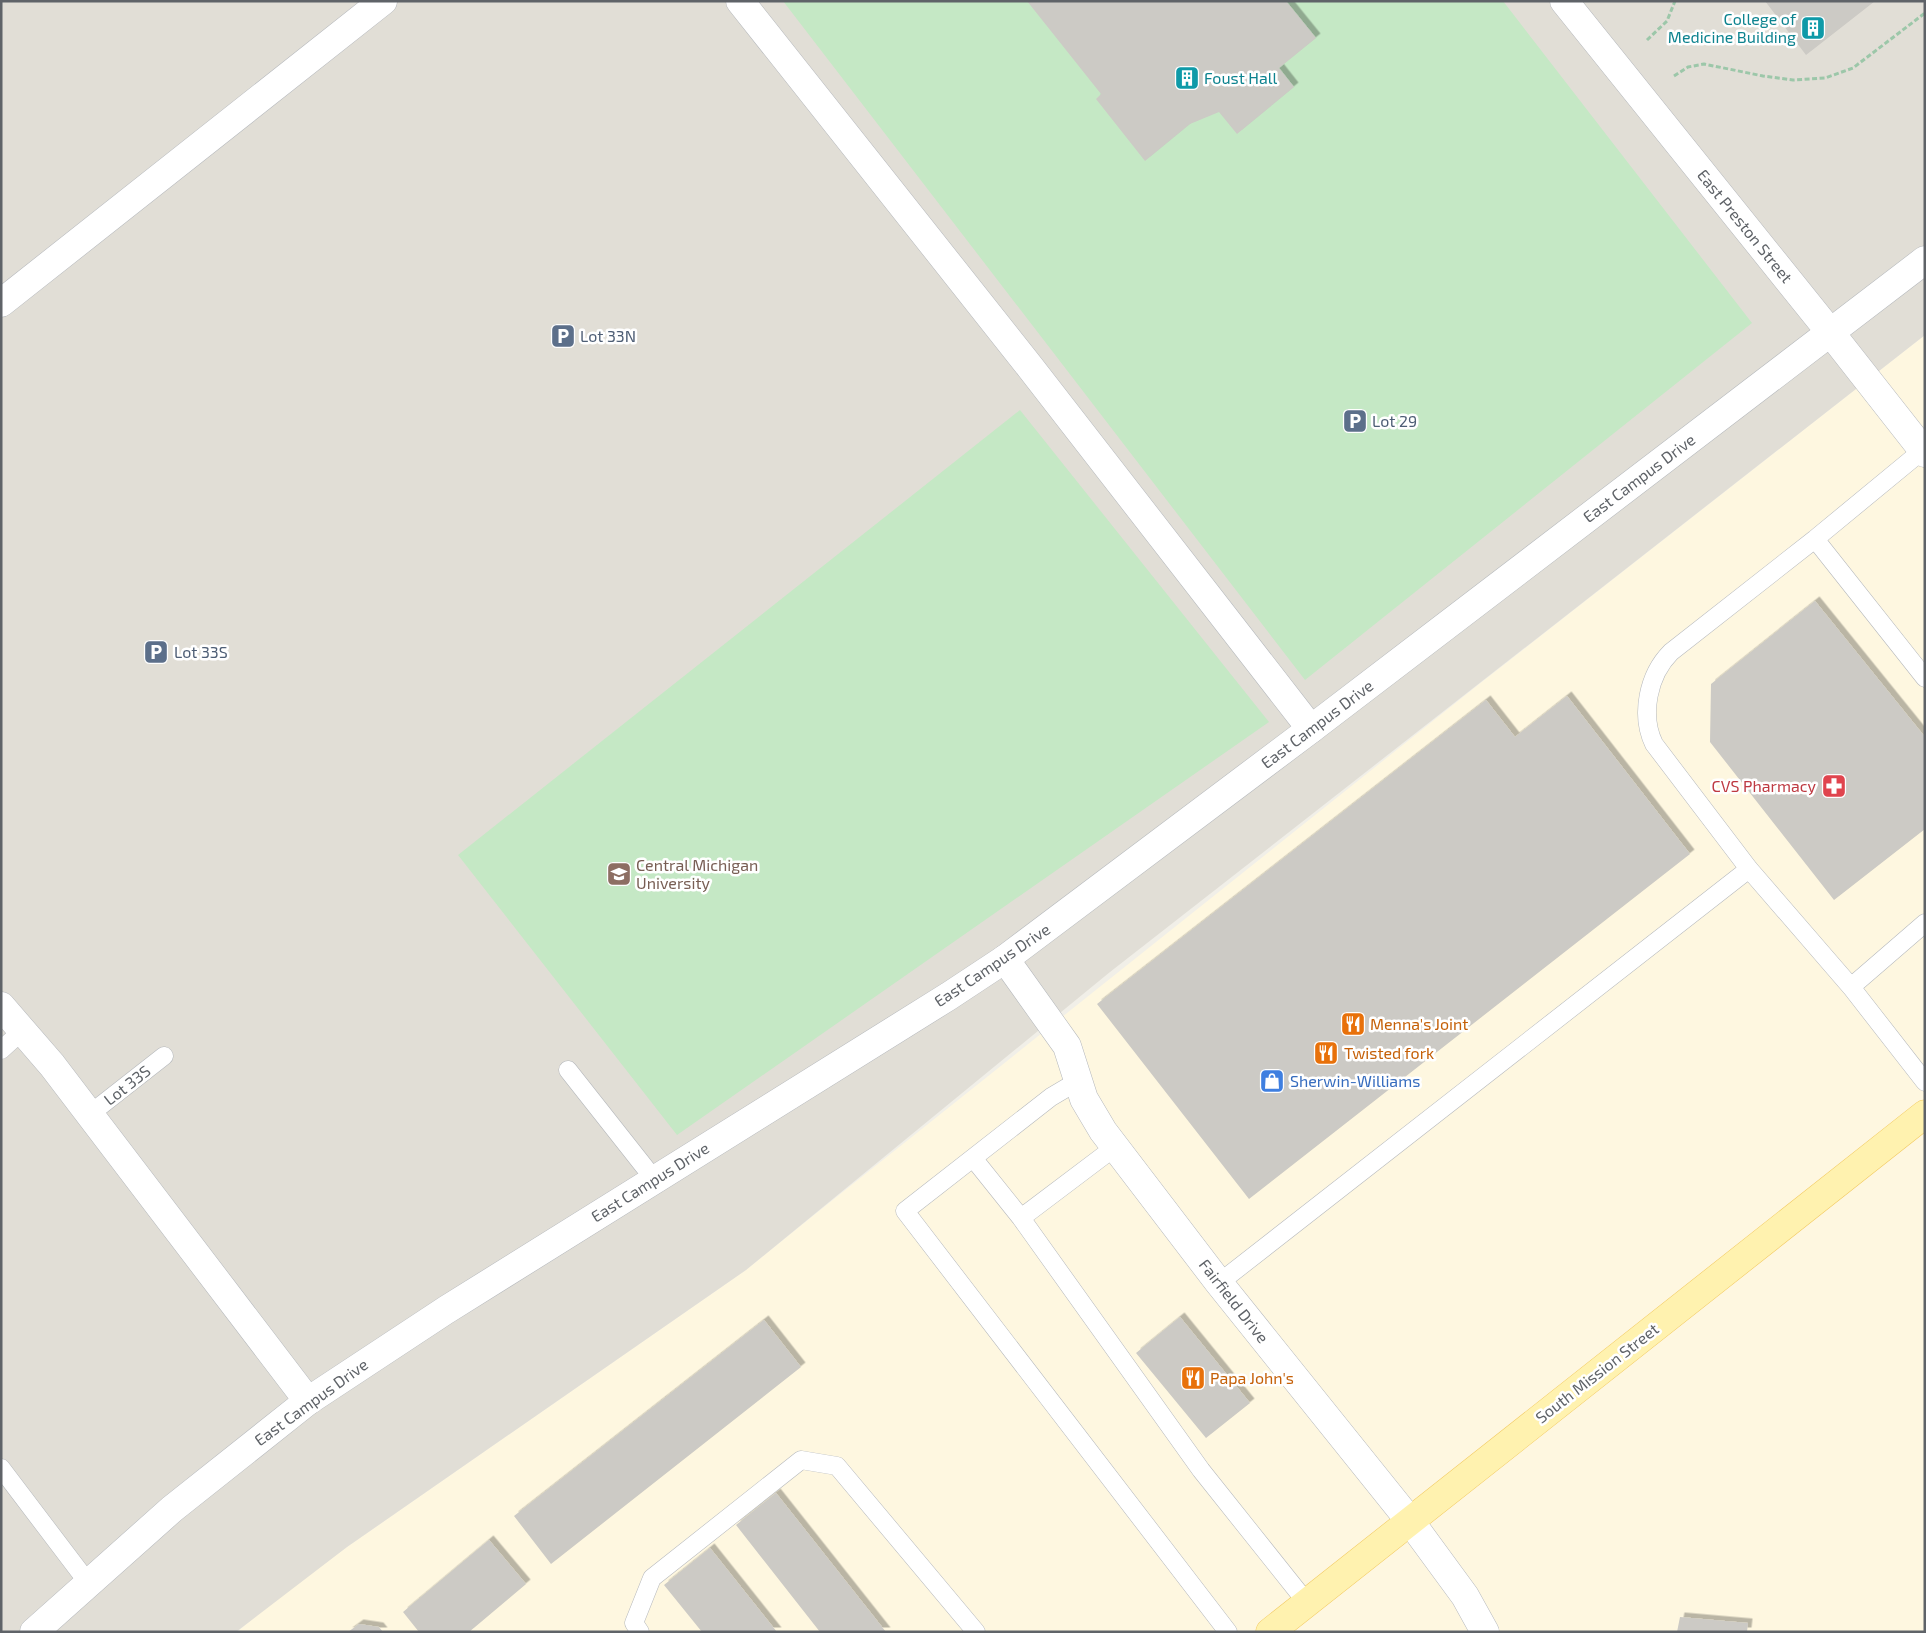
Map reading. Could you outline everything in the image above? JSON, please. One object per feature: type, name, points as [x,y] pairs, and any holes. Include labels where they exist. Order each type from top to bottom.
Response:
[{"type":"main road","name":"South Mission Street","points":[[1270,1632],[1925,1114]]},
{"type":"street","points":[[1,303],[383,1]]},
{"type":"street","points":[[740,1],[1024,359],[1311,729]]},
{"type":"street","name":"East Preston Street","points":[[1564,1],[1924,452]]},
{"type":"street","name":"East Campus Drive","points":[[34,1632],[172,1509],[308,1401],[438,1315],[949,996],[1004,959],[1311,729],[1925,260]]},
{"type":"street","name":"Fairfield Drive","points":[[1004,959],[1067,1046],[1084,1099],[1115,1146],[1219,1283],[1410,1521],[1465,1596],[1485,1632]]},
{"type":"street","points":[[1,1006],[39,1048],[308,1401]]},
{"type":"lane","points":[[1924,452],[1671,652],[1662,661],[1657,670],[1648,695],[1650,737],[1654,744],[1749,869],[1850,987],[1925,1082]]},
{"type":"lane","points":[[1815,539],[1925,678]]},
{"type":"lane","points":[[1219,1283],[1749,869]]},
{"type":"lane","points":[[1850,987],[1925,923]]},
{"type":"lane","points":[[1,1050],[23,1030]]},
{"type":"lane","name":"Lot 33S","points":[[90,1114],[164,1056]]},
{"type":"lane","points":[[568,1070],[654,1179]]},
{"type":"lane","points":[[1078,1081],[1052,1097],[905,1211],[1228,1632]]},
{"type":"lane","points":[[1021,1218],[1115,1146]]},
{"type":"lane","points":[[973,1158],[1021,1218],[1201,1470],[1307,1603]]},
{"type":"lane","points":[[640,1632],[634,1623],[652,1578],[801,1460],[837,1466],[976,1632]]},
{"type":"lane","points":[[1,1468],[90,1584]]},
{"type":"path","points":[[1647,40],[1667,21],[1675,1]]},
{"type":"path","points":[[1674,76],[1688,67],[1704,64],[1786,79],[1825,78],[1853,68],[1925,13]]},
{"type":"shaded area","name":"Central Michigan University","points":[[1,1],[1925,1],[1925,335],[1110,972],[746,1270],[347,1547],[236,1632],[1,1632]]},
{"type":"shaded area","points":[[1925,335],[1925,1632],[237,1632],[268,1606],[347,1547],[746,1270],[1478,685]]},
{"type":"green space","points":[[783,1],[1503,1],[1752,323],[1305,680]]},
{"type":"green space","points":[[1020,410],[1269,722],[677,1135],[458,855]]},
{"type":"building","name":"Foust Hall","points":[[1027,1],[1286,1],[1316,38],[1279,68],[1294,87],[1237,134],[1219,112],[1190,124],[1145,161],[1096,99],[1101,94]]},
{"type":"building","name":"College of Medicine Building","points":[[1765,1],[1875,1],[1806,55]]},
{"type":"building","name":"CVS Pharmacy","points":[[1815,601],[1925,737],[1925,829],[1834,900],[1710,742],[1711,684]]},
{"type":"building","points":[[1567,696],[1690,854],[1249,1199],[1097,1004],[1486,700],[1515,737]]},
{"type":"building","name":"Papa John's","points":[[1180,1317],[1250,1403],[1206,1438],[1136,1353]]},
{"type":"building","points":[[764,1320],[801,1367],[551,1564],[514,1516]]},
{"type":"building","points":[[776,1493],[886,1632],[820,1632],[736,1525]]},
{"type":"building","points":[[489,1540],[526,1584],[469,1632],[419,1632],[403,1612]]},
{"type":"building","points":[[710,1548],[777,1632],[702,1632],[664,1585]]},
{"type":"building","points":[[1680,1617],[1748,1623],[1747,1632],[1677,1632]]},
{"type":"building","points":[[359,1624],[379,1627],[383,1632],[348,1632]]},
{"type":"place","name":"College of Medicine Building","points":[[1813,28]]},
{"type":"place","name":"Foust Hall","points":[[1187,78]]},
{"type":"place","name":"Lot 33N","points":[[563,336]]},
{"type":"place","name":"Lot 29","points":[[1355,421]]},
{"type":"place","name":"Lot 33S","points":[[156,652]]},
{"type":"place","name":"CVS Pharmacy","points":[[1834,786]]},
{"type":"place","name":"Central Michigan University","points":[[619,874]]},
{"type":"place","name":"Menna's Joint","points":[[1353,1024]]},
{"type":"place","name":"Twisted fork","points":[[1326,1053]]},
{"type":"place","name":"Sherwin-Williams","points":[[1272,1081]]},
{"type":"place","name":"Papa John's","points":[[1193,1378]]}]
